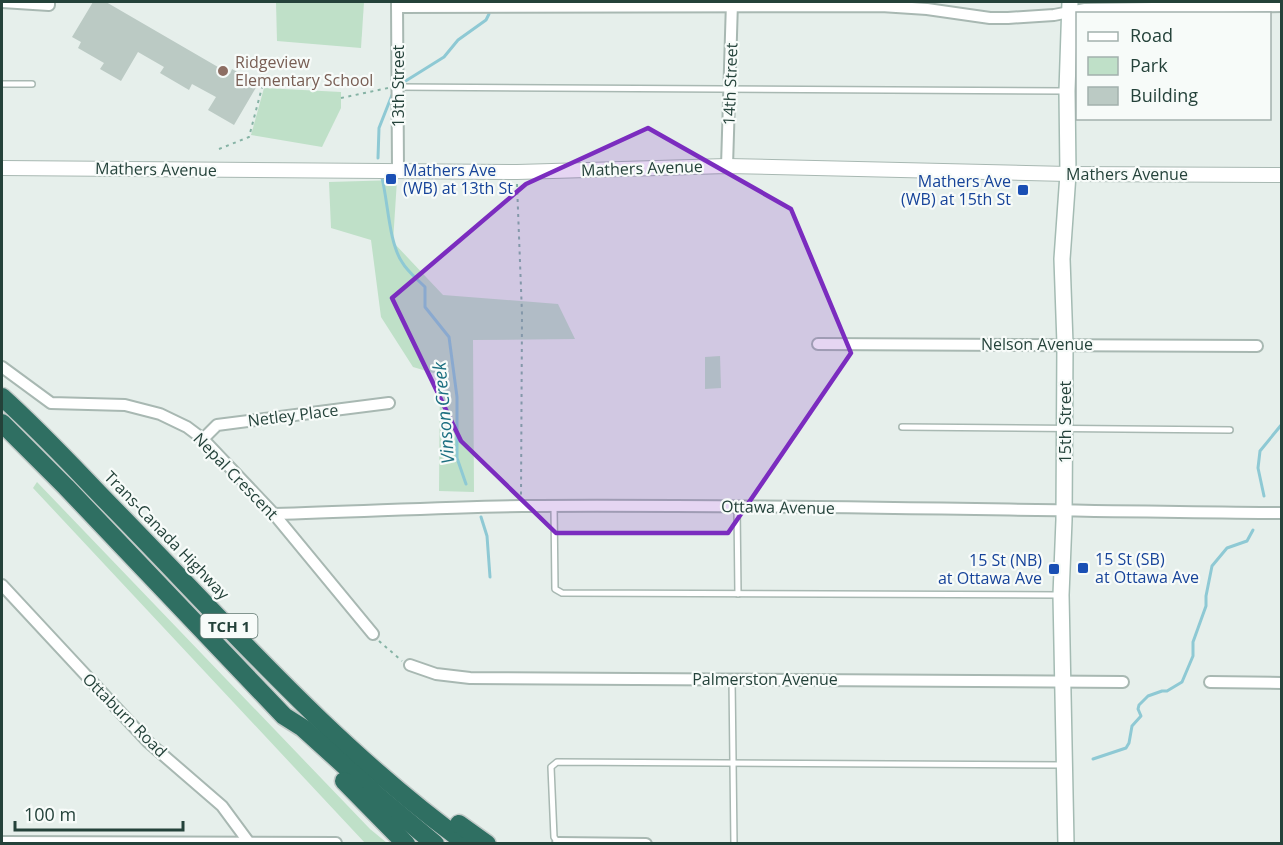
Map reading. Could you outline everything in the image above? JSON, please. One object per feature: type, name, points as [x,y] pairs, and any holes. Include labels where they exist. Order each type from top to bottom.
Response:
[{"type":"highway","name":"Trans-Canada Highway","points":[[2,397],[72,465],[267,665],[359,754],[424,811],[467,843]]},
{"type":"highway","name":"TCH 1","points":[[2,423],[284,716],[303,728],[380,798],[435,843]]},
{"type":"highway","points":[[267,665],[433,805],[487,843]]},
{"type":"highway","points":[[284,716],[406,843]]},
{"type":"main road","name":"15th Street","points":[[1066,843],[1062,595],[1065,344],[1062,259],[1068,174],[1067,91],[1070,6]]},
{"type":"street","points":[[2,3],[49,3]]},
{"type":"street","points":[[397,4],[719,8],[732,4],[881,6],[927,9],[990,18],[1054,15],[1070,6],[1085,9],[1281,6]]},
{"type":"street","name":"13th Street","points":[[397,4],[398,171]]},
{"type":"street","name":"14th Street","points":[[727,166],[732,4]]},
{"type":"street","name":"Mathers Avenue","points":[[2,168],[517,172],[727,166],[1068,174],[1281,175]]},
{"type":"street","name":"Nelson Avenue","points":[[818,344],[1257,346]]},
{"type":"street","name":"Nepal Crescent","points":[[2,367],[51,403],[125,405],[160,414],[187,427],[203,439],[274,514],[373,634]]},
{"type":"street","name":"Netley Place","points":[[203,439],[217,425],[389,403]]},
{"type":"street","name":"Ottawa Avenue","points":[[274,514],[520,506],[737,506],[1281,513]]},
{"type":"street","name":"Ottaburn Road","points":[[2,585],[148,742],[222,806],[249,843]]},
{"type":"street","name":"Palmerston Avenue","points":[[410,665],[436,674],[470,678],[1123,682]]},
{"type":"street","points":[[1210,682],[1281,683]]},
{"type":"street","points":[[2,842],[336,843]]},
{"type":"street","points":[[558,843],[646,843]]},
{"type":"lane","points":[[2,84],[32,84]]},
{"type":"lane","points":[[398,87],[1067,91]]},
{"type":"lane","points":[[902,427],[1230,430]]},
{"type":"lane","points":[[554,506],[555,589],[562,593],[1062,595]]},
{"type":"lane","points":[[737,506],[738,594]]},
{"type":"lane","points":[[732,679],[734,843]]},
{"type":"lane","points":[[558,843],[554,837],[551,767],[557,762],[1064,765]]},
{"type":"path","points":[[219,149],[249,137],[265,76]]},
{"type":"path","points":[[341,98],[398,87]]},
{"type":"path","points":[[517,172],[522,314],[520,506]]},
{"type":"path","points":[[373,634],[396,657],[410,665]]},
{"type":"highlighted area","points":[[648,128],[791,209],[851,353],[728,533],[556,533],[461,441],[392,298],[526,184]]},
{"type":"green space","points":[[276,2],[364,2],[361,48],[277,41]]},
{"type":"green space","points":[[264,88],[341,92],[341,108],[322,147],[251,135]]},
{"type":"green space","points":[[397,180],[393,242],[443,295],[558,304],[575,339],[473,340],[474,492],[439,491],[440,375],[413,367],[381,317],[371,240],[331,228],[329,182]]},
{"type":"green space","points":[[720,356],[721,388],[705,389],[705,357]]},
{"type":"green space","points":[[37,482],[370,829],[387,843],[365,843],[33,488]]},
{"type":"building","points":[[93,2],[106,2],[230,74],[232,69],[258,84],[234,125],[208,110],[216,97],[192,84],[189,90],[160,73],[164,67],[138,52],[121,81],[100,69],[104,63],[78,48],[81,42],[72,37]]},
{"type":"waterway","name":"Vinson Creek","points":[[404,82],[444,57],[458,40],[486,20],[489,14]]},
{"type":"waterway","name":"Vinson Creek","points":[[378,158],[379,128],[392,95]]},
{"type":"waterway","name":"Vinson Creek","points":[[382,178],[394,244],[398,254],[407,269],[425,287],[425,307],[449,337],[457,397],[457,458],[466,484]]},
{"type":"waterway","name":"Vinson Creek","points":[[1264,496],[1258,468],[1260,451],[1282,424]]},
{"type":"waterway","name":"Vinson Creek","points":[[481,517],[487,536],[490,577]]},
{"type":"waterway","name":"Vinson Creek","points":[[1093,759],[1126,748],[1132,726],[1141,716],[1139,705],[1148,696],[1167,691],[1182,682],[1193,656],[1193,642],[1206,606],[1212,566],[1227,548],[1247,541],[1253,530]]},
{"type":"place","name":"Ridgeview Elementary School","points":[[223,71]]},
{"type":"place","name":"Mathers Ave (WB) at 13th St","points":[[391,179]]},
{"type":"place","name":"Mathers Ave (WB) at 15th St","points":[[1023,190]]},
{"type":"place","name":"15 St (SB) at Ottawa Ave","points":[[1083,568]]},
{"type":"place","name":"15 St (NB) at Ottawa Ave","points":[[1054,569]]}]
